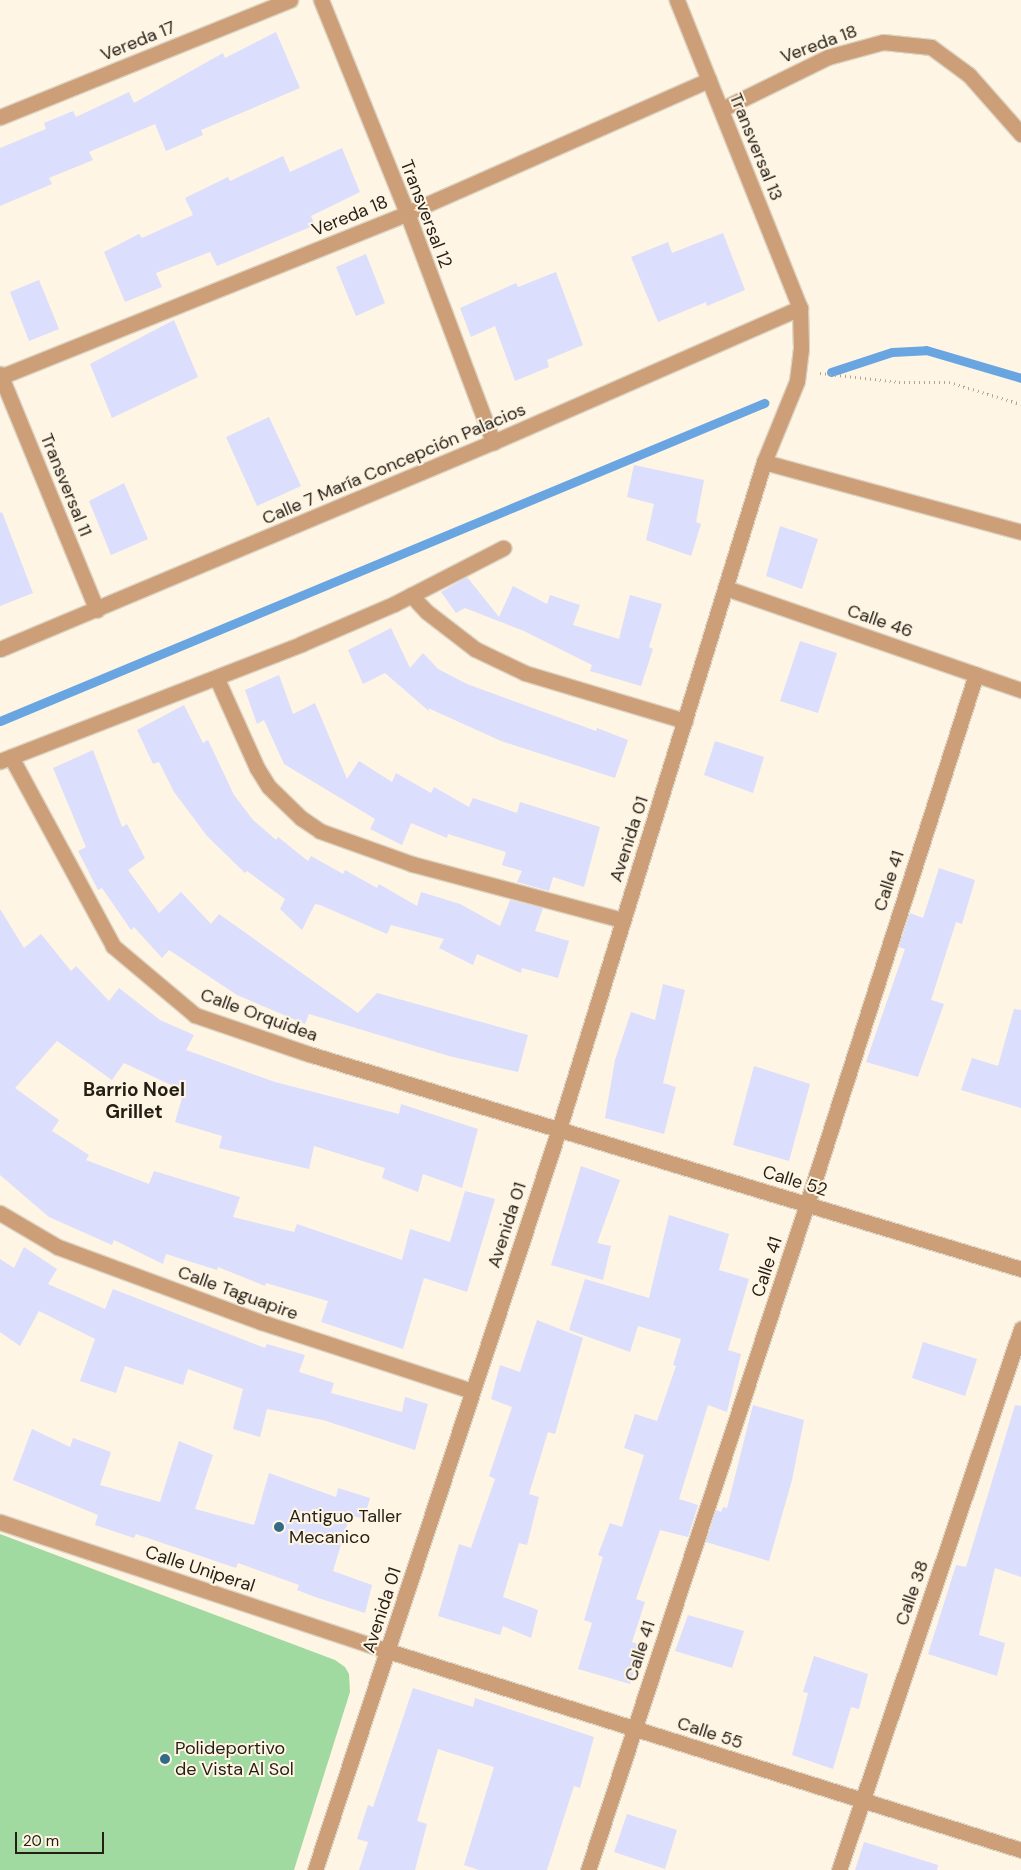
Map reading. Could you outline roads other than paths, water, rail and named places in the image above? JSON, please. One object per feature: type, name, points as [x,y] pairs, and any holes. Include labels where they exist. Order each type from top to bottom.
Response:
[{"type":"street","name":"Vereda 17","points":[[0,118],[290,0]]},
{"type":"street","name":"Transversal 12","points":[[321,0],[407,213],[493,442]]},
{"type":"street","name":"Transversal 13","points":[[677,0],[800,308]]},
{"type":"street","name":"Vereda 18","points":[[722,109],[828,57],[883,42],[931,47],[969,75],[1021,134]]},
{"type":"street","name":"Vereda 18","points":[[0,376],[407,213],[709,80]]},
{"type":"street","name":"Avenida 01","points":[[315,1870],[559,1129],[764,462],[792,399],[799,368],[800,308]]},
{"type":"street","name":"Calle 7 María Concepción Palacios","points":[[0,649],[97,610],[493,442],[800,308]]},
{"type":"street","name":"Transversal 11","points":[[0,376],[97,610]]},
{"type":"street","points":[[764,462],[1021,532]]},
{"type":"street","points":[[5,759],[217,679],[411,595],[503,548]]},
{"type":"street","name":"Calle 46","points":[[726,588],[1021,690]]},
{"type":"street","points":[[411,595],[427,612],[475,649],[525,673],[685,721]]},
{"type":"street","name":"Calle 41","points":[[588,1870],[807,1204],[976,674]]},
{"type":"street","points":[[217,679],[257,768],[270,787],[301,818],[320,831],[412,864],[623,920]]},
{"type":"street","name":"Calle Orquidea","points":[[5,759],[113,946],[195,1015],[309,1054],[559,1129]]},
{"type":"street","name":"Calle 52","points":[[559,1129],[1020,1267]]},
{"type":"street","name":"Calle Taguapire","points":[[0,1213],[58,1247],[261,1322],[472,1391]]},
{"type":"street","name":"Calle 38","points":[[839,1870],[1021,1329]]},
{"type":"street","name":"Calle Uniperal","points":[[0,1522],[388,1651]]},
{"type":"street","name":"Calle 55","points":[[388,1651],[1021,1850]]},
{"type":"waterway","points":[[831,372],[892,352],[926,350],[1021,378]]},
{"type":"waterway","points":[[0,721],[764,403]]},
{"type":"place","name":"Antiguo Taller Mecanico","points":[[279,1527]]},
{"type":"place","name":"Polideportivo de Vista Al Sol","points":[[165,1759]]},
{"type":"district","name":"Barrio Noel Grillet","points":[[134,1101]]}]
